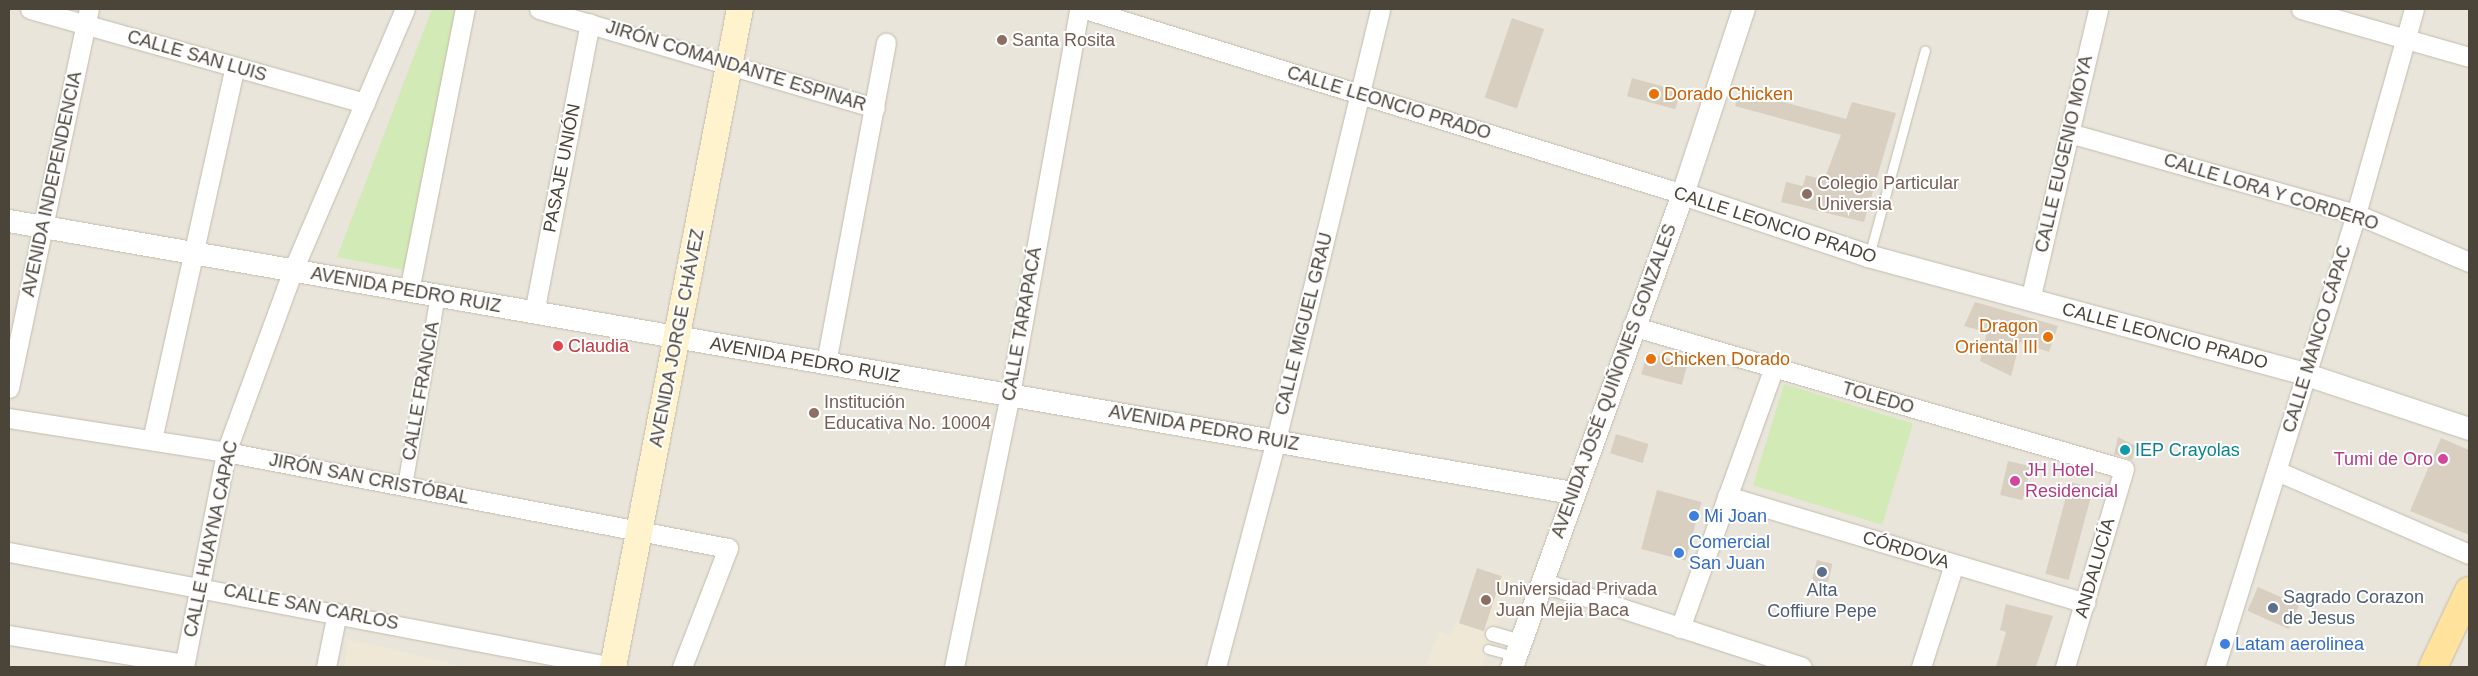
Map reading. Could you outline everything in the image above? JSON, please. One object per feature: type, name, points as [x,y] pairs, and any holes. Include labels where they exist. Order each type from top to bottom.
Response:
[{"type":"main road","name":"AVENIDA JORGE CHÁVEZ","points":[[613,667],[740,9]]},
{"type":"main road","points":[[2433,667],[2469,591]]},
{"type":"street","name":"CALLE SAN LUIS","points":[[30,9],[87,17],[235,66],[364,103]]},
{"type":"street","name":"CALLE HUAYNA CAPAC","points":[[184,665],[226,452],[293,270],[405,9]]},
{"type":"street","points":[[409,291],[465,9]]},
{"type":"street","name":"JIRÓN COMANDANTE ESPINAR","points":[[539,9],[874,108]]},
{"type":"street","name":"CALLE TARAPACÁ","points":[[954,667],[1010,394],[1079,9]]},
{"type":"street","name":"CALLE LEONCIO PRADO","points":[[1085,9],[1683,194],[1868,256],[2304,374],[2469,429]]},
{"type":"street","name":"CALLE MIGUEL GRAU","points":[[1216,667],[1276,440],[1380,9]]},
{"type":"street","name":"AVENIDA JOSÉ QUIÑONES GONZALES","points":[[1516,655],[1632,326],[1683,194],[1744,9]]},
{"type":"street","name":"CALLE EUGENIO MOYA","points":[[2030,300],[2098,9]]},
{"type":"street","points":[[2302,9],[2405,37],[2469,57]]},
{"type":"street","name":"CALLE MANCO CÁPAC","points":[[2215,667],[2277,470],[2304,374],[2356,214],[2414,9]]},
{"type":"street","name":"AVENIDA INDEPENDENCIA","points":[[9,388],[13,348],[43,227],[87,17]]},
{"type":"street","name":"PASAJE UNIÓN","points":[[534,313],[590,23]]},
{"type":"street","points":[[826,363],[886,43]]},
{"type":"street","points":[[152,440],[235,66]]},
{"type":"street","name":"CALLE LORA Y CORDERO","points":[[2069,133],[2356,214],[2469,262]]},
{"type":"street","name":"AVENIDA PEDRO RUIZ","points":[[9,221],[1572,492]]},
{"type":"street","name":"CALLE FRANCIA","points":[[404,486],[438,296]]},
{"type":"street","name":"TOLEDO","points":[[1632,326],[2124,469]]},
{"type":"street","points":[[1680,628],[1774,367]]},
{"type":"street","name":"JIRÓN SAN CRISTÓBAL","points":[[9,418],[226,452],[728,548],[682,667]]},
{"type":"street","name":"ANDALUCÍA","points":[[2065,667],[2124,469]]},
{"type":"street","points":[[2277,470],[2469,554]]},
{"type":"street","name":"CÓRDOVA","points":[[1727,496],[2085,603]]},
{"type":"street","name":"CALLE SAN CARLOS","points":[[9,552],[337,612],[613,667]]},
{"type":"street","points":[[1921,667],[1954,564]]},
{"type":"street","points":[[1541,582],[1802,667]]},
{"type":"street","points":[[326,667],[337,612]]},
{"type":"street","points":[[1493,634],[1516,655]]},
{"type":"street","points":[[9,635],[184,665]]},
{"type":"lane","points":[[1868,256],[1925,50]]},
{"type":"lane","points":[[1488,649],[1516,655]]},
{"type":"shaded area","points":[[9,9],[2469,9],[2469,667],[9,667]]},
{"type":"shaded area","name":"Universidad Privada Juan Mejia Baca","points":[[1477,568],[1513,578],[1482,667],[1425,667],[1439,630],[1450,636],[1455,622],[1460,623]]},
{"type":"shaded area","points":[[349,639],[465,667],[344,667]]},
{"type":"green space","points":[[432,9],[457,9],[404,270],[337,257]]},
{"type":"green space","points":[[1784,384],[1913,423],[1882,525],[1753,485]]},
{"type":"building","points":[[1512,18],[1544,29],[1517,108],[1485,97]]},
{"type":"building","name":"Dorado Chicken","points":[[1632,78],[1680,91],[1675,109],[1627,96]]},
{"type":"building","points":[[1739,90],[1846,119],[1852,102],[1896,113],[1864,222],[1781,202],[1786,182],[1803,186],[1806,175],[1824,180],[1841,135],[1735,106]]},
{"type":"building","points":[[1975,302],[2058,326],[2049,352],[2020,342],[2011,376],[1980,361],[1987,332],[1964,326]]},
{"type":"building","points":[[1647,353],[1688,364],[1682,385],[1641,374]]},
{"type":"building","points":[[1616,434],[1649,444],[1643,463],[1610,453]]},
{"type":"building","name":"IEP Crayolas","points":[[2118,437],[2136,446],[2132,460],[2114,454]]},
{"type":"building","points":[[2441,438],[2469,450],[2469,535],[2410,511]]},
{"type":"building","name":"JH Hotel Residencial","points":[[2008,461],[2030,466],[2023,500],[2000,495]]},
{"type":"building","points":[[2070,482],[2093,488],[2069,580],[2045,574]]},
{"type":"building","points":[[1657,490],[1701,502],[1686,561],[1641,549]]},
{"type":"building","name":"Alta Coffiure Pepe","points":[[1817,560],[1833,564],[1827,585],[1812,581]]},
{"type":"building","name":"Universidad Privada Juan Mejia Baca","points":[[1477,568],[1502,576],[1484,631],[1459,623]]},
{"type":"building","name":"Sagrado Corazon de Jesus","points":[[2258,587],[2299,605],[2289,629],[2247,611]]},
{"type":"building","points":[[2006,604],[2053,616],[2036,667],[1996,667],[2006,632],[2000,630]]},
{"type":"place","name":"Santa Rosita","points":[[1002,40]]},
{"type":"place","name":"Dorado Chicken","points":[[1654,94]]},
{"type":"place","name":"Colegio Particular Universia","points":[[1807,194]]},
{"type":"place","name":"Dragon Oriental III","points":[[2048,337]]},
{"type":"place","name":"Claudia","points":[[558,346]]},
{"type":"place","name":"Chicken Dorado","points":[[1651,359]]},
{"type":"place","name":"Institución Educativa No. 10004","points":[[814,413]]},
{"type":"place","name":"IEP Crayolas","points":[[2125,450]]},
{"type":"place","name":"Tumi de Oro","points":[[2443,459]]},
{"type":"place","name":"JH Hotel Residencial","points":[[2015,481]]},
{"type":"place","name":"Mi Joan","points":[[1694,516]]},
{"type":"place","name":"Comercial San Juan","points":[[1679,553]]},
{"type":"place","name":"Alta Coffiure Pepe","points":[[1822,572]]},
{"type":"place","name":"Universidad Privada Juan Mejia Baca","points":[[1486,600]]},
{"type":"place","name":"Sagrado Corazon de Jesus","points":[[2273,608]]},
{"type":"place","name":"Latam aerolinea","points":[[2225,644]]}]
